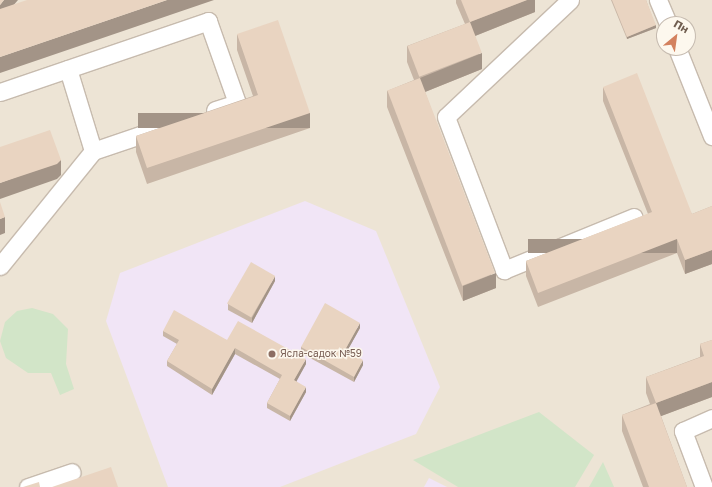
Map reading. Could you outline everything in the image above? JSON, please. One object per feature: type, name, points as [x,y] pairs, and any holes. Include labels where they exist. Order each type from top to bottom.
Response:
[{"type":"lane","points":[[570,0],[446,117],[504,270],[634,217]]},
{"type":"lane","points":[[658,0],[665,16]]},
{"type":"lane","points":[[0,92],[208,21],[237,103],[199,116]]},
{"type":"lane","points":[[680,56],[712,136]]},
{"type":"lane","points":[[68,69],[93,151]]},
{"type":"lane","points":[[0,266],[93,151],[176,123]]},
{"type":"lane","points":[[704,487],[683,431],[712,418]]},
{"type":"lane","points":[[28,487],[72,472]]},
{"type":"shaded area","points":[[0,0],[712,0],[712,487],[0,487]]},
{"type":"shaded area","name":"Ясла-садок №59","points":[[305,201],[376,231],[440,387],[416,434],[280,487],[168,487],[106,321],[120,273]]},
{"type":"shaded area","points":[[429,478],[447,487],[424,487]]},
{"type":"green space","points":[[32,308],[53,314],[68,329],[66,364],[74,389],[60,395],[51,373],[28,373],[6,358],[0,341],[5,322],[17,311]]},
{"type":"green space","points":[[539,412],[594,455],[575,487],[458,487],[413,460]]},
{"type":"green space","points":[[603,462],[614,487],[589,487]]},
{"type":"building","points":[[27,0],[167,0],[0,57],[0,9]]},
{"type":"building","points":[[461,0],[527,0],[470,22]]},
{"type":"building","points":[[612,0],[646,0],[656,25],[627,37]]},
{"type":"building","points":[[278,20],[310,113],[147,168],[136,136],[258,95],[237,34]]},
{"type":"building","points":[[470,22],[482,53],[419,77],[407,46]]},
{"type":"building","points":[[637,73],[692,214],[712,206],[712,250],[685,260],[677,239],[538,293],[526,261],[652,212],[603,87]]},
{"type":"building","points":[[420,78],[495,273],[462,286],[387,91]]},
{"type":"building","points":[[50,130],[61,160],[57,164],[0,183],[0,147]]},
{"type":"building","points":[[0,202],[5,217],[0,219]]},
{"type":"building","points":[[251,262],[275,276],[251,318],[227,304]]},
{"type":"building","points":[[325,303],[360,323],[345,350],[363,360],[354,377],[301,347]]},
{"type":"building","points":[[174,310],[227,340],[238,321],[306,359],[294,380],[306,387],[290,416],[267,403],[282,375],[235,348],[212,389],[167,361],[179,340],[163,331]]},
{"type":"building","points":[[712,340],[712,382],[656,403],[646,377],[704,356],[700,344]]},
{"type":"building","points":[[656,403],[687,487],[649,487],[622,415]]},
{"type":"building","points":[[111,467],[118,487],[52,487]]},
{"type":"building","points":[[39,482],[40,487],[23,487]]},
{"type":"place","name":"Ясла-садок №59","points":[[272,354]]}]
